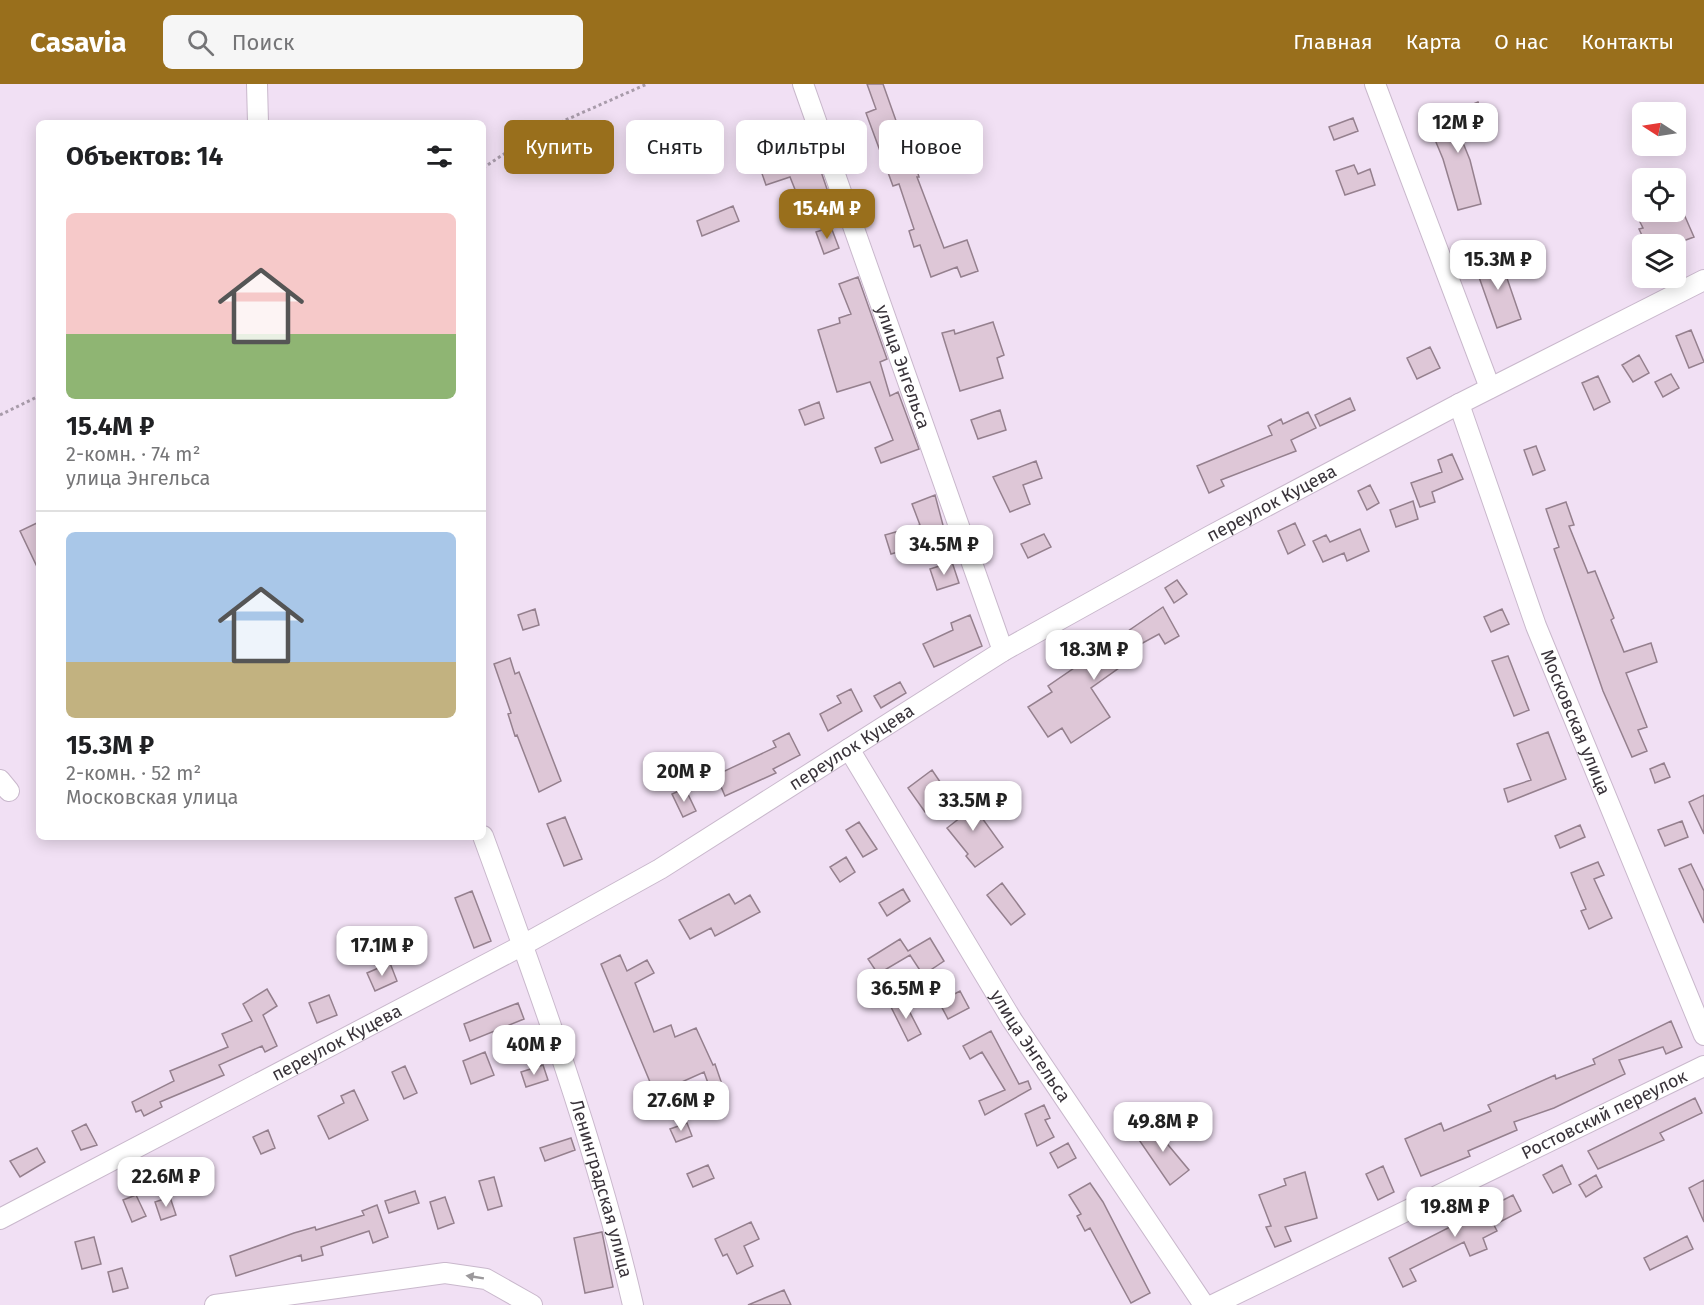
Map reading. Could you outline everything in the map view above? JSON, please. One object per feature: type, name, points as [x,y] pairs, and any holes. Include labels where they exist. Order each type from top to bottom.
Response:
[{"type":"street","points":[[257,84],[258,120]]},
{"type":"street","name":"улица Энгельса","points":[[803,84],[1003,651]]},
{"type":"street","points":[[1375,84],[1490,388]]},
{"type":"street","name":"переулок Куцева","points":[[0,1219],[523,945],[660,869],[1003,651],[1210,536],[1459,404],[1704,280]]},
{"type":"street","name":"Московская улица","points":[[1459,404],[1536,626],[1704,1035]]},
{"type":"street","name":"улица Энгельса","points":[[849,749],[1012,1020],[1203,1305]]},
{"type":"street","name":"Ленинградская улица","points":[[484,840],[523,945],[580,1115],[633,1305]]},
{"type":"street","name":"Ростовский переулок","points":[[1213,1305],[1704,1066]]},
{"type":"street","points":[[215,1305],[445,1273],[486,1279],[530,1303]]},
{"type":"path","points":[[486,166],[534,134],[647,84]]},
{"type":"path","points":[[0,415],[36,397]]},
{"type":"building","points":[[867,84],[883,84],[896,120],[879,120],[879,148],[866,113],[876,109]]},
{"type":"building","points":[[1478,102],[1483,116],[1457,128],[1470,160],[1481,204],[1458,210],[1443,159],[1428,123]]},
{"type":"building","points":[[1353,118],[1358,131],[1334,140],[1329,127]]},
{"type":"building","points":[[1354,165],[1358,174],[1370,169],[1375,185],[1345,195],[1336,171]]},
{"type":"building","points":[[762,174],[822,174],[829,195],[802,207],[790,177],[766,185]]},
{"type":"building","points":[[889,174],[918,174],[919,177],[917,177],[944,248],[967,240],[978,271],[961,277],[957,267],[931,277],[920,245],[914,247],[909,231],[914,229],[899,184],[893,186]]},
{"type":"building","points":[[733,206],[739,221],[702,236],[697,221]]},
{"type":"building","points":[[1686,219],[1694,237],[1686,240],[1686,234],[1641,234],[1639,229],[1643,228],[1640,222],[1686,222]]},
{"type":"building","points":[[831,227],[839,248],[824,254],[816,232]]},
{"type":"building","points":[[1499,255],[1521,319],[1497,328],[1474,263]]},
{"type":"building","points":[[858,277],[887,359],[880,362],[890,396],[898,392],[919,449],[881,463],[875,448],[893,440],[870,382],[837,392],[818,330],[840,323],[839,318],[851,314],[839,284]]},
{"type":"building","points":[[993,322],[1004,355],[997,358],[1003,378],[960,391],[942,333],[954,330],[955,334]]},
{"type":"building","points":[[1691,330],[1704,362],[1689,368],[1676,336]]},
{"type":"building","points":[[1430,347],[1440,368],[1417,379],[1407,358]]},
{"type":"building","points":[[1639,355],[1649,373],[1633,382],[1622,365]]},
{"type":"building","points":[[1671,374],[1679,388],[1663,397],[1655,382]]},
{"type":"building","points":[[1598,376],[1610,402],[1594,410],[1582,383]]},
{"type":"building","points":[[1350,398],[1355,410],[1320,426],[1315,415]]},
{"type":"building","points":[[819,402],[824,418],[805,425],[799,410]]},
{"type":"building","points":[[1000,410],[1006,430],[978,439],[971,420]]},
{"type":"building","points":[[1308,412],[1316,428],[1291,440],[1296,451],[1221,480],[1224,486],[1209,493],[1197,466],[1272,435],[1268,426],[1281,419],[1283,424]]},
{"type":"building","points":[[1536,446],[1545,470],[1533,475],[1524,450]]},
{"type":"building","points":[[1452,454],[1463,479],[1432,492],[1435,502],[1420,507],[1411,483],[1442,472],[1438,460]]},
{"type":"building","points":[[1036,461],[1042,478],[1023,485],[1030,504],[1010,512],[993,477]]},
{"type":"building","points":[[1370,485],[1379,503],[1367,510],[1358,491]]},
{"type":"building","points":[[935,495],[944,529],[903,543],[905,550],[891,554],[885,535],[920,525],[912,504]]},
{"type":"building","points":[[1413,501],[1418,519],[1396,527],[1390,510]]},
{"type":"building","points":[[1566,502],[1574,525],[1569,526],[1588,573],[1595,571],[1614,618],[1611,620],[1624,652],[1651,643],[1657,662],[1626,673],[1647,727],[1638,730],[1647,751],[1632,757],[1603,691],[1554,549],[1559,547],[1546,509]]},
{"type":"building","points":[[36,523],[36,565],[20,531]]},
{"type":"building","points":[[1295,523],[1305,545],[1288,554],[1278,531]]},
{"type":"building","points":[[1360,529],[1369,551],[1347,561],[1344,553],[1323,562],[1313,541],[1326,535],[1330,542]]},
{"type":"building","points":[[1044,534],[1051,547],[1028,558],[1021,544]]},
{"type":"building","points":[[952,562],[959,583],[937,590],[930,569]]},
{"type":"building","points":[[1177,580],[1187,594],[1174,603],[1165,588]]},
{"type":"building","points":[[1163,607],[1179,636],[1165,644],[1159,634],[1128,651],[1133,658],[1091,688],[1110,717],[1071,743],[1062,728],[1048,737],[1028,707],[1052,692],[1048,686]]},
{"type":"building","points":[[535,609],[539,625],[523,630],[518,615]]},
{"type":"building","points":[[1502,609],[1509,624],[1491,632],[1484,617]]},
{"type":"building","points":[[970,615],[982,646],[934,667],[923,644],[953,630],[951,623]]},
{"type":"building","points":[[1508,656],[1529,710],[1514,716],[1492,661]]},
{"type":"building","points":[[510,658],[515,674],[519,672],[561,781],[539,792],[517,735],[515,736],[508,714],[511,713],[494,664]]},
{"type":"building","points":[[900,682],[906,693],[881,708],[874,696]]},
{"type":"building","points":[[851,689],[862,711],[828,731],[820,714],[841,703],[837,696]]},
{"type":"building","points":[[1548,732],[1566,779],[1508,802],[1504,789],[1531,780],[1517,744]]},
{"type":"building","points":[[789,733],[800,755],[773,769],[776,773],[725,796],[716,775],[776,747],[773,741]]},
{"type":"building","points":[[1664,763],[1670,777],[1655,783],[1650,769]]},
{"type":"building","points":[[932,770],[949,795],[925,812],[908,788]]},
{"type":"building","points":[[685,788],[696,811],[683,817],[672,794]]},
{"type":"building","points":[[964,793],[1003,847],[975,867],[966,856],[968,854],[947,828],[961,817],[951,802]]},
{"type":"building","points":[[1704,795],[1704,834],[1689,802]]},
{"type":"building","points":[[565,817],[582,859],[564,866],[547,824]]},
{"type":"building","points":[[1682,821],[1688,837],[1665,846],[1658,830]]},
{"type":"building","points":[[859,822],[877,849],[863,857],[846,830]]},
{"type":"building","points":[[1580,825],[1585,837],[1560,848],[1555,836]]},
{"type":"building","points":[[846,857],[855,872],[840,882],[830,867]]},
{"type":"building","points":[[1598,862],[1604,875],[1594,879],[1612,918],[1589,929],[1581,911],[1586,909],[1571,873]]},
{"type":"building","points":[[1691,864],[1704,891],[1704,923],[1679,869]]},
{"type":"building","points":[[1002,883],[1025,914],[1011,925],[987,895]]},
{"type":"building","points":[[903,889],[910,901],[887,916],[879,903]]},
{"type":"building","points":[[472,891],[491,941],[474,948],[455,898]]},
{"type":"building","points":[[729,894],[735,904],[750,895],[760,912],[715,936],[711,928],[690,939],[679,920]]},
{"type":"building","points":[[930,938],[944,961],[923,975],[910,955],[878,974],[868,959],[900,939],[908,951]]},
{"type":"building","points":[[620,955],[627,971],[647,960],[654,973],[635,983],[654,1032],[671,1025],[675,1037],[696,1028],[713,1065],[715,1064],[725,1093],[713,1097],[704,1072],[655,1094],[601,964]]},
{"type":"building","points":[[390,963],[397,981],[375,991],[367,973]]},
{"type":"building","points":[[921,982],[930,997],[919,1004],[910,989]]},
{"type":"building","points":[[267,989],[277,1006],[263,1015],[277,1046],[265,1052],[262,1046],[219,1065],[224,1075],[160,1102],[162,1107],[144,1116],[141,1110],[136,1112],[132,1102],[174,1081],[170,1071],[228,1047],[222,1034],[252,1021],[243,1004]]},
{"type":"building","points":[[960,991],[969,1008],[948,1019],[939,1002]]},
{"type":"building","points":[[329,995],[337,1015],[317,1023],[309,1003]]},
{"type":"building","points":[[903,999],[921,1034],[908,1041],[890,1005]]},
{"type":"building","points":[[518,1003],[524,1019],[470,1041],[464,1024]]},
{"type":"building","points":[[1671,1021],[1682,1047],[1666,1054],[1663,1047],[1619,1060],[1625,1074],[1554,1108],[1514,1122],[1517,1130],[1468,1151],[1470,1156],[1421,1176],[1405,1139],[1441,1123],[1444,1131],[1491,1111],[1488,1105],[1555,1075],[1556,1079],[1595,1064],[1593,1059]]},
{"type":"building","points":[[991,1031],[1019,1084],[1028,1081],[1031,1089],[985,1115],[979,1101],[1005,1090],[982,1052],[970,1059],[963,1046]]},
{"type":"building","points":[[485,1052],[494,1075],[471,1084],[463,1061]]},
{"type":"building","points":[[543,1065],[548,1080],[526,1087],[521,1072]]},
{"type":"building","points":[[405,1066],[417,1093],[404,1099],[392,1072]]},
{"type":"building","points":[[354,1090],[368,1120],[329,1139],[318,1116],[344,1103],[341,1096]]},
{"type":"building","points":[[1695,1098],[1702,1113],[1660,1133],[1664,1140],[1598,1169],[1588,1151]]},
{"type":"building","points":[[1044,1105],[1050,1118],[1045,1120],[1054,1137],[1037,1146],[1025,1114]]},
{"type":"building","points":[[1160,1120],[1170,1135],[1164,1140],[1189,1170],[1170,1185],[1137,1137]]},
{"type":"building","points":[[687,1123],[692,1136],[676,1142],[670,1129]]},
{"type":"building","points":[[86,1124],[97,1145],[81,1150],[72,1131]]},
{"type":"building","points":[[268,1130],[275,1148],[261,1154],[253,1137]]},
{"type":"building","points":[[571,1138],[575,1150],[545,1161],[540,1148]]},
{"type":"building","points":[[1068,1143],[1076,1158],[1058,1168],[1050,1153]]},
{"type":"building","points":[[37,1148],[45,1162],[20,1177],[10,1161]]},
{"type":"building","points":[[708,1165],[714,1178],[693,1187],[687,1174]]},
{"type":"building","points":[[1562,1165],[1571,1184],[1553,1193],[1543,1175]]},
{"type":"building","points":[[1383,1166],[1394,1192],[1378,1200],[1366,1174]]},
{"type":"building","points":[[1305,1172],[1317,1218],[1285,1227],[1291,1241],[1275,1247],[1266,1227],[1271,1226],[1259,1195],[1286,1185],[1284,1179]]},
{"type":"building","points":[[1596,1175],[1602,1187],[1586,1197],[1579,1185]]},
{"type":"building","points":[[494,1177],[502,1206],[488,1210],[479,1181]]},
{"type":"building","points":[[1704,1180],[1704,1222],[1689,1188]]},
{"type":"building","points":[[1090,1183],[1103,1202],[1150,1293],[1131,1303],[1090,1228],[1085,1231],[1077,1216],[1081,1214],[1069,1195]]},
{"type":"building","points":[[415,1191],[419,1203],[389,1213],[385,1201]]},
{"type":"building","points":[[136,1195],[146,1216],[132,1222],[123,1200]]},
{"type":"building","points":[[1513,1195],[1521,1211],[1494,1225],[1497,1231],[1483,1238],[1487,1249],[1470,1256],[1464,1242],[1410,1269],[1416,1281],[1403,1287],[1389,1258],[1452,1226],[1450,1223],[1466,1215],[1468,1218]]},
{"type":"building","points":[[170,1197],[176,1215],[161,1220],[155,1202]]},
{"type":"building","points":[[445,1197],[454,1223],[438,1229],[430,1202]]},
{"type":"building","points":[[377,1205],[388,1237],[373,1243],[369,1231],[321,1247],[323,1255],[302,1261],[301,1255],[236,1276],[230,1256],[294,1233],[315,1227],[316,1230],[364,1215],[362,1211]]},
{"type":"building","points":[[751,1222],[759,1239],[744,1246],[753,1266],[737,1274],[727,1254],[723,1256],[715,1239]]},
{"type":"building","points":[[602,1232],[613,1287],[585,1293],[574,1238]]},
{"type":"building","points":[[1687,1236],[1693,1249],[1650,1270],[1644,1258]]},
{"type":"building","points":[[94,1237],[101,1264],[82,1269],[75,1242]]},
{"type":"building","points":[[122,1268],[128,1288],[113,1292],[108,1272]]},
{"type":"building","points":[[784,1290],[791,1305],[748,1305]]}]
